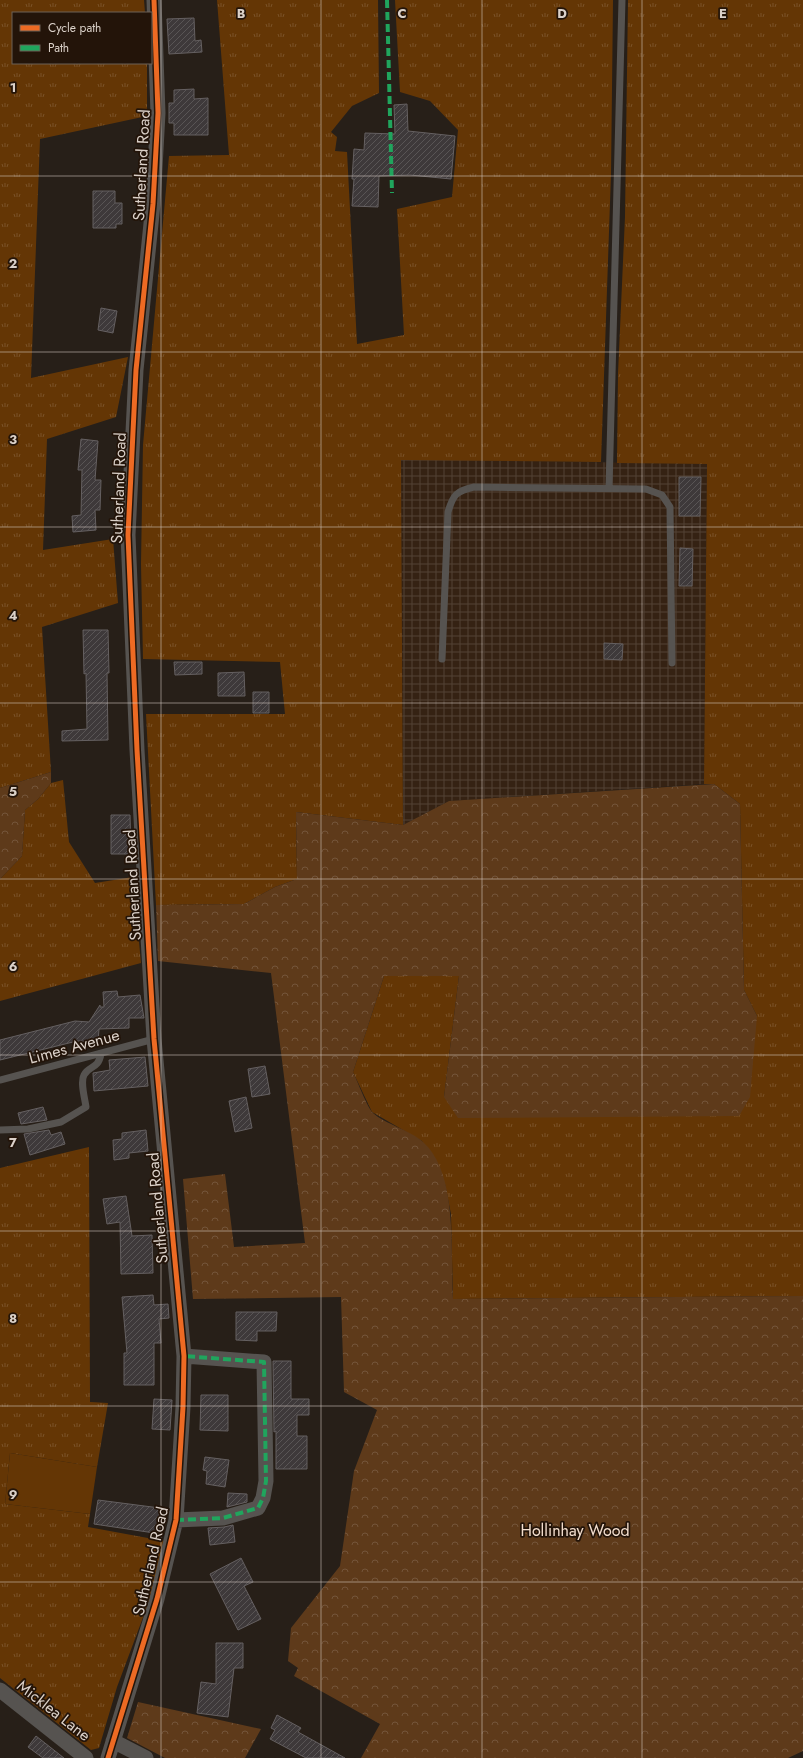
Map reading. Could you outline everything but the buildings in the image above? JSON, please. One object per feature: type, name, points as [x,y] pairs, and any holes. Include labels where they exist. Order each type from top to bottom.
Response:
[{"type":"street","name":"Sutherland Road","points":[[108,1758],[157,1599],[176,1520],[183,1407],[184,1356],[154,1039],[137,750],[128,535],[136,370],[153,204],[158,113],[154,0]]},
{"type":"street","points":[[176,1520],[223,1518],[258,1508],[263,1498],[266,1481],[264,1362],[184,1356]]},
{"type":"street","name":"Micklea Lane","points":[[0,1690],[86,1758]]},
{"type":"street","points":[[113,1741],[146,1758]]},
{"type":"lane","points":[[609,488],[622,0]]},
{"type":"lane","points":[[442,659],[448,512],[452,499],[461,490],[474,488],[609,488],[646,489],[662,495],[670,507],[672,663]]},
{"type":"lane","name":"Limes Avenue","points":[[0,1080],[154,1039]]},
{"type":"lane","points":[[0,1130],[28,1129],[61,1122],[86,1107],[82,1082],[84,1074],[98,1064],[101,1054]]},
{"type":"shaded area","points":[[401,459],[707,464],[704,784],[449,801],[403,825]]},
{"type":"green space","points":[[0,0],[144,0],[145,12],[12,12],[12,64],[147,64],[147,116],[40,139],[31,378],[128,357],[116,417],[47,439],[43,550],[113,539],[118,603],[42,627],[51,772],[0,788]]},
{"type":"green space","points":[[217,0],[378,0],[379,93],[352,106],[331,132],[337,137],[335,151],[347,152],[357,344],[404,335],[397,209],[452,197],[458,130],[430,101],[400,92],[395,0],[613,0],[611,174],[601,462],[401,460],[403,825],[296,812],[297,879],[275,887],[244,904],[156,905],[146,714],[285,714],[280,662],[143,659],[141,564],[143,445],[169,156],[229,155]]},
{"type":"green space","points":[[628,0],[803,0],[803,1296],[453,1299],[451,1214],[445,1184],[422,1141],[372,1112],[353,1072],[384,976],[459,976],[444,1097],[757,1016],[744,990],[740,804],[714,784],[704,784],[707,464],[617,463],[618,374],[625,217]]},
{"type":"green space","points":[[51,772],[51,783],[38,799],[25,810],[22,856],[0,879],[0,788]]},
{"type":"green space","points":[[63,780],[69,842],[95,883],[133,877],[141,963],[0,1001],[0,879],[22,856],[25,810],[38,799],[51,783]]},
{"type":"green space","name":"Hollinhay Wood","points":[[714,784],[740,804],[744,990],[757,1016],[750,1097],[739,1116],[458,1118],[444,1097],[459,976],[384,976],[353,1072],[365,1100],[373,1113],[418,1138],[435,1156],[448,1194],[452,1238],[453,1299],[803,1296],[803,1751],[788,1758],[361,1758],[380,1724],[294,1676],[298,1668],[288,1661],[291,1628],[340,1566],[354,1471],[377,1410],[344,1392],[341,1297],[193,1299],[183,1179],[225,1174],[234,1247],[305,1243],[271,973],[158,961],[156,905],[244,904],[275,887],[297,879],[296,812],[403,825],[449,801]]},
{"type":"green space","points":[[89,1147],[90,1402],[108,1403],[97,1467],[10,1453],[5,1504],[90,1514],[88,1527],[164,1541],[154,1588],[117,1687],[99,1748],[91,1750],[0,1678],[0,1168]]},
{"type":"green space","points":[[10,1453],[97,1467],[90,1514],[5,1504]]},
{"type":"green space","points":[[138,1702],[261,1729],[245,1758],[165,1758],[127,1738]]},
{"type":"marked path","points":[[387,0],[392,193]]},
{"type":"marked path","points":[[176,1520],[223,1518],[258,1508],[263,1498],[266,1481],[264,1362],[184,1356]]},
{"type":"cycle path","points":[[108,1758],[157,1599],[176,1520],[183,1407],[184,1356],[154,1039],[137,750],[128,535],[136,370],[153,204],[158,113],[154,0]]}]
